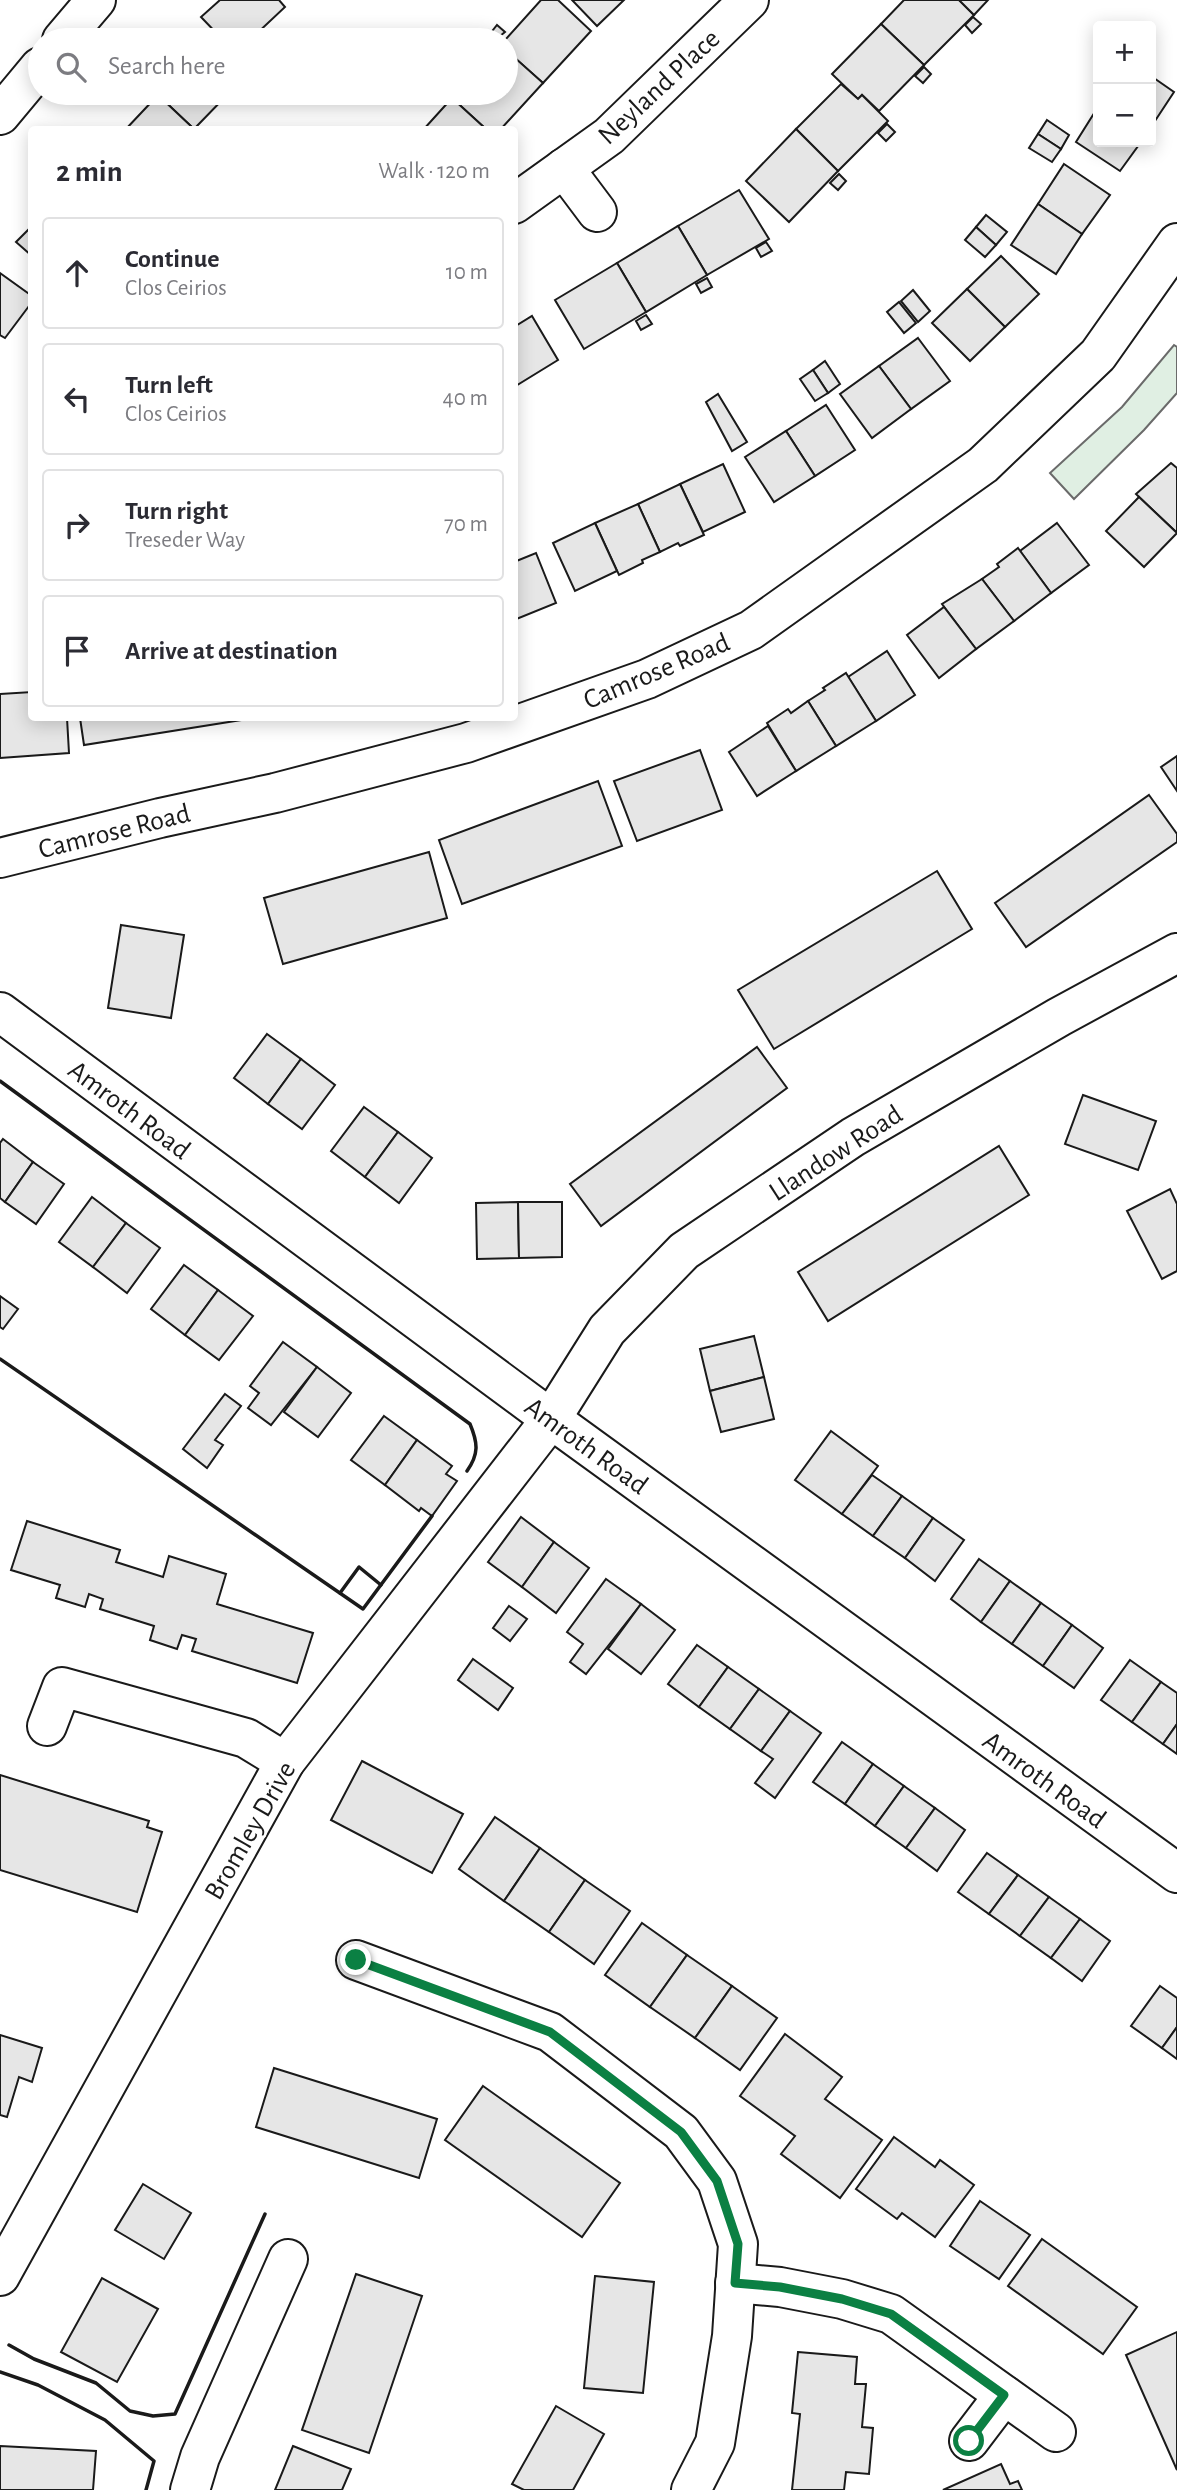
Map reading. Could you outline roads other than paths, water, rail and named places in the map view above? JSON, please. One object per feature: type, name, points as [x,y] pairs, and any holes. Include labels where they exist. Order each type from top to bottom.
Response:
[{"type":"street","points":[[72,28],[96,0]]},
{"type":"street","name":"Neyland Place","points":[[518,201],[609,135],[748,0]]},
{"type":"street","points":[[0,115],[28,81]]},
{"type":"street","points":[[564,168],[597,212]]},
{"type":"street","name":"Camrose Road","points":[[0,858],[160,818],[275,793],[466,743],[647,679],[751,630],[983,465],[1098,355],[1177,243]]},
{"type":"street","name":"Llandow Road","points":[[551,1419],[607,1330],[684,1251],[853,1137],[1059,1017],[1172,967]]},
{"type":"street","name":"Amroth Road","points":[[0,1012],[551,1419],[1177,1873]]},
{"type":"street","name":"Bromley Drive","points":[[0,2276],[285,1762],[551,1419]]},
{"type":"street","points":[[47,1726],[62,1687],[246,1738],[285,1762]]},
{"type":"street","points":[[356,1960],[550,2032],[681,2132],[717,2181],[738,2244],[732,2336],[715,2443],[691,2490]]},
{"type":"street","points":[[190,2490],[200,2458],[288,2259]]},
{"type":"street","points":[[735,2283],[780,2287],[842,2299],[891,2314],[1056,2432]]},
{"type":"street","points":[[969,2441],[1004,2395]]}]
